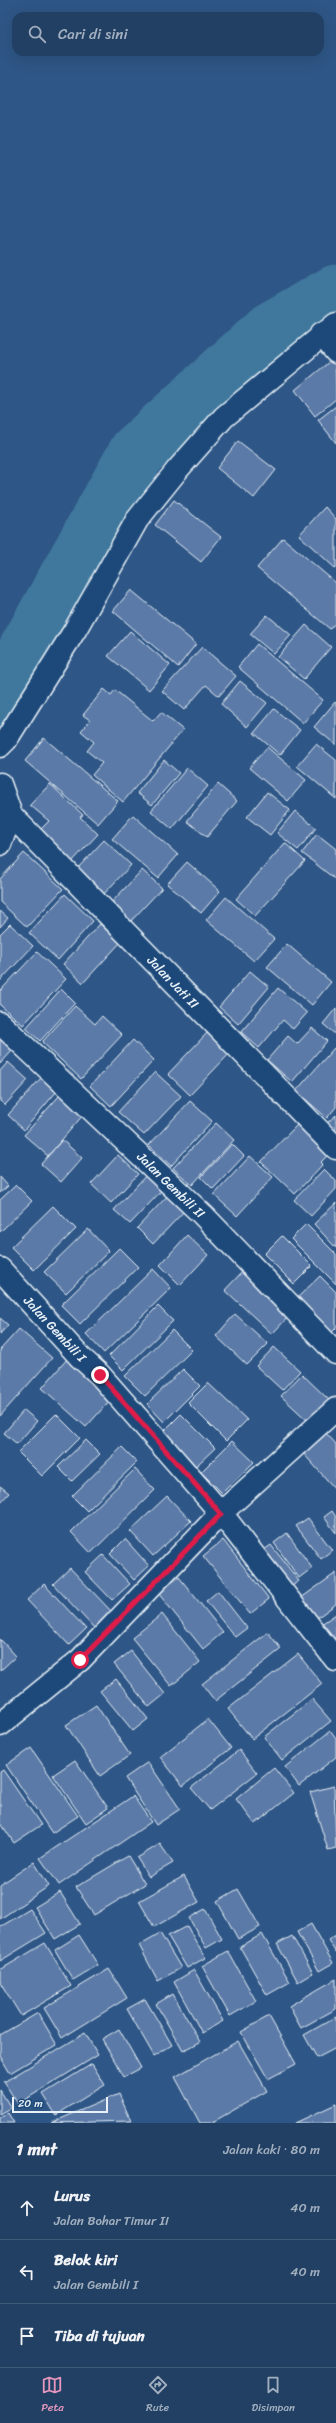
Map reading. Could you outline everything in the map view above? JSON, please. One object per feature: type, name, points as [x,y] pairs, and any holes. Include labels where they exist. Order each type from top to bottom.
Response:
[{"type":"street","points":[[0,746],[6,740],[75,630],[137,520],[178,469],[224,417],[328,329],[336,352]]},
{"type":"street","points":[[0,784],[11,815],[0,844]]},
{"type":"street","name":"Jalan Jati II","points":[[11,815],[336,1148]]},
{"type":"street","name":"Jalan Gembili II","points":[[0,1023],[203,1215],[336,1353]]},
{"type":"street","name":"Jalan Gembili I","points":[[0,1269],[80,1357],[100,1375],[221,1514],[336,1660]]},
{"type":"street","points":[[0,1725],[80,1660],[221,1514],[336,1409]]},
{"type":"building","points":[[335,357],[336,399],[315,416],[295,390]]},
{"type":"building","points":[[336,406],[336,443],[318,420]]},
{"type":"building","points":[[238,441],[276,470],[254,498],[217,468]]},
{"type":"building","points":[[174,500],[221,537],[201,562],[155,525]]},
{"type":"building","points":[[325,507],[336,519],[336,569],[299,535]]},
{"type":"building","points":[[283,538],[336,583],[336,622],[330,629],[257,568]]},
{"type":"building","points":[[131,590],[196,644],[178,667],[113,611]]},
{"type":"building","points":[[267,615],[291,635],[274,654],[250,634]]},
{"type":"building","points":[[306,625],[331,647],[304,679],[278,657]]},
{"type":"building","points":[[130,631],[170,665],[149,690],[108,656]]},
{"type":"building","points":[[257,644],[323,700],[303,723],[238,667]]},
{"type":"building","points":[[202,647],[236,676],[219,696],[206,685],[184,710],[162,691]]},
{"type":"building","points":[[240,681],[267,703],[247,727],[221,704]]},
{"type":"building","points":[[104,689],[111,695],[115,690],[153,721],[161,712],[183,730],[123,802],[92,775],[102,763],[87,751],[94,742],[81,731],[90,720],[83,715]]},
{"type":"building","points":[[335,702],[336,703],[336,745],[314,727]]},
{"type":"building","points":[[274,709],[300,730],[280,755],[254,733]]},
{"type":"building","points":[[44,738],[118,801],[98,824],[25,761]]},
{"type":"building","points":[[316,744],[336,760],[336,799],[297,766]]},
{"type":"building","points":[[267,747],[306,780],[288,801],[249,768]]},
{"type":"building","points":[[164,760],[179,773],[152,805],[137,793]]},
{"type":"building","points":[[187,768],[208,786],[172,829],[151,811]]},
{"type":"building","points":[[50,784],[83,815],[80,817],[98,834],[69,865],[36,834],[49,821],[30,805]]},
{"type":"building","points":[[218,784],[237,801],[207,837],[187,821]]},
{"type":"building","points":[[267,792],[290,810],[270,835],[247,817]]},
{"type":"building","points":[[295,811],[316,828],[298,850],[277,833]]},
{"type":"building","points":[[133,815],[178,855],[158,878],[112,839]]},
{"type":"building","points":[[317,834],[336,849],[336,880],[302,853]]},
{"type":"building","points":[[104,840],[131,865],[102,896],[75,871]]},
{"type":"building","points":[[285,843],[305,861],[255,916],[236,899]]},
{"type":"building","points":[[24,853],[63,889],[27,927],[0,902],[0,879]]},
{"type":"building","points":[[187,862],[220,891],[201,913],[167,884]]},
{"type":"building","points":[[142,870],[162,888],[130,922],[110,904]]},
{"type":"building","points":[[65,894],[93,921],[58,960],[29,933]]},
{"type":"building","points":[[226,897],[274,939],[254,961],[206,920]]},
{"type":"building","points":[[0,911],[8,918],[0,927]]},
{"type":"building","points":[[10,924],[33,946],[0,981],[0,934]]},
{"type":"building","points":[[100,924],[120,943],[83,983],[63,964]]},
{"type":"building","points":[[287,944],[331,982],[312,1005],[267,967]]},
{"type":"building","points":[[37,952],[66,979],[23,1025],[0,1005],[0,991]]},
{"type":"building","points":[[250,971],[269,987],[238,1024],[219,1007]]},
{"type":"building","points":[[278,988],[307,1013],[293,1029],[283,1020],[259,1048],[241,1032]]},
{"type":"building","points":[[61,989],[75,1003],[40,1041],[26,1028]]},
{"type":"building","points":[[75,1006],[95,1024],[102,1016],[122,1035],[81,1079],[42,1042]]},
{"type":"building","points":[[336,1008],[336,1035],[323,1024]]},
{"type":"building","points":[[312,1028],[327,1041],[292,1082],[267,1060],[288,1036],[297,1044]]},
{"type":"building","points":[[208,1032],[230,1053],[190,1095],[168,1074]]},
{"type":"building","points":[[0,1039],[13,1050],[0,1064]]},
{"type":"building","points":[[133,1040],[154,1060],[111,1106],[90,1086]]},
{"type":"building","points":[[334,1048],[336,1050],[336,1107],[327,1118],[296,1091]]},
{"type":"building","points":[[8,1062],[28,1080],[5,1105],[0,1101],[0,1071]]},
{"type":"building","points":[[155,1072],[181,1096],[144,1135],[118,1112]]},
{"type":"building","points":[[41,1078],[57,1091],[24,1130],[8,1115]]},
{"type":"building","points":[[60,1095],[83,1115],[48,1156],[24,1135]]},
{"type":"building","points":[[190,1101],[212,1121],[171,1166],[149,1145]]},
{"type":"building","points":[[336,1115],[336,1132],[327,1123]]},
{"type":"building","points":[[216,1123],[234,1140],[192,1185],[173,1168]]},
{"type":"building","points":[[297,1125],[328,1155],[321,1162],[323,1164],[295,1194],[261,1162]]},
{"type":"building","points":[[62,1140],[82,1158],[61,1182],[41,1164]]},
{"type":"building","points":[[232,1144],[244,1156],[213,1189],[201,1177]]},
{"type":"building","points":[[118,1155],[138,1174],[111,1203],[91,1184]]},
{"type":"building","points":[[250,1156],[273,1177],[237,1216],[214,1195]]},
{"type":"building","points":[[324,1169],[336,1181],[336,1189],[311,1216],[294,1200]]},
{"type":"building","points":[[149,1172],[165,1187],[130,1224],[114,1210]]},
{"type":"building","points":[[0,1177],[8,1186],[0,1193]]},
{"type":"building","points":[[16,1185],[32,1201],[0,1232],[0,1200]]},
{"type":"building","points":[[172,1191],[188,1207],[153,1244],[137,1228]]},
{"type":"building","points":[[336,1203],[336,1248],[314,1224]]},
{"type":"building","points":[[53,1206],[76,1229],[34,1270],[11,1247]]},
{"type":"building","points":[[306,1224],[336,1254],[336,1284],[291,1239]]},
{"type":"building","points":[[88,1229],[109,1251],[66,1293],[44,1272]]},
{"type":"building","points":[[187,1235],[208,1255],[180,1285],[160,1265]]},
{"type":"building","points":[[282,1236],[312,1266],[294,1284],[264,1254]]},
{"type":"building","points":[[119,1248],[138,1267],[80,1324],[61,1305]]},
{"type":"building","points":[[153,1269],[171,1288],[104,1353],[86,1334]]},
{"type":"building","points":[[244,1270],[291,1314],[272,1334],[225,1290]]},
{"type":"building","points":[[320,1276],[336,1292],[336,1328],[331,1333],[296,1299]]},
{"type":"building","points":[[158,1306],[173,1321],[123,1370],[109,1356]]},
{"type":"building","points":[[235,1314],[268,1344],[247,1365],[216,1336]]},
{"type":"building","points":[[0,1318],[8,1325],[0,1334]]},
{"type":"building","points":[[19,1329],[52,1358],[0,1416],[0,1350]]},
{"type":"building","points":[[172,1330],[192,1350],[145,1396],[125,1376]]},
{"type":"building","points":[[274,1347],[300,1371],[282,1390],[256,1366]]},
{"type":"building","points":[[68,1358],[113,1397],[86,1427],[42,1388]]},
{"type":"building","points":[[183,1369],[200,1386],[164,1422],[147,1404]]},
{"type":"building","points":[[302,1374],[329,1400],[309,1422],[281,1396]]},
{"type":"building","points":[[208,1383],[247,1420],[226,1441],[188,1403]]},
{"type":"building","points":[[24,1410],[37,1421],[17,1444],[4,1433]]},
{"type":"building","points":[[56,1414],[80,1438],[42,1476],[18,1452]]},
{"type":"building","points":[[181,1414],[215,1448],[196,1466],[163,1432]]},
{"type":"building","points":[[326,1433],[336,1444],[336,1490],[303,1453]]},
{"type":"building","points":[[86,1440],[100,1454],[72,1481],[58,1467]]},
{"type":"building","points":[[232,1441],[254,1462],[222,1493],[201,1472]]},
{"type":"building","points":[[122,1447],[137,1462],[87,1511],[72,1496]]},
{"type":"building","points":[[135,1469],[155,1490],[91,1553],[71,1532]]},
{"type":"building","points":[[0,1486],[9,1493],[0,1503]]},
{"type":"building","points":[[167,1496],[191,1521],[153,1556],[130,1531]]},
{"type":"building","points":[[332,1511],[336,1517],[336,1533],[324,1517]]},
{"type":"building","points":[[308,1518],[332,1550],[321,1559],[296,1526]]},
{"type":"building","points":[[287,1533],[312,1568],[299,1578],[274,1543]]},
{"type":"building","points":[[125,1539],[149,1566],[134,1580],[110,1554]]},
{"type":"building","points":[[223,1540],[269,1599],[250,1614],[203,1556]]},
{"type":"building","points":[[271,1545],[299,1581],[284,1591],[257,1555]]},
{"type":"building","points":[[103,1555],[130,1584],[112,1600],[85,1572]]},
{"type":"building","points":[[70,1568],[111,1611],[94,1628],[53,1584]]},
{"type":"building","points":[[336,1573],[336,1604],[310,1623],[294,1603]]},
{"type":"building","points":[[179,1577],[223,1632],[203,1649],[158,1593]]},
{"type":"building","points":[[44,1584],[86,1629],[69,1645],[27,1600]]},
{"type":"building","points":[[218,1591],[247,1628],[235,1637],[206,1601]]},
{"type":"building","points":[[162,1614],[200,1662],[171,1686],[132,1638]]},
{"type":"building","points":[[336,1614],[336,1637],[329,1643],[317,1627]]},
{"type":"building","points":[[268,1632],[281,1649],[215,1701],[202,1684]]},
{"type":"building","points":[[0,1639],[16,1656],[0,1671]]},
{"type":"building","points":[[131,1651],[165,1694],[149,1707],[114,1664]]},
{"type":"building","points":[[298,1654],[322,1684],[252,1739],[228,1709]]},
{"type":"building","points":[[116,1679],[148,1719],[133,1731],[100,1691]]},
{"type":"building","points":[[312,1699],[331,1721],[282,1760],[264,1737]]},
{"type":"building","points":[[96,1705],[130,1755],[100,1776],[66,1725]]},
{"type":"building","points":[[208,1719],[231,1748],[183,1786],[160,1757]]},
{"type":"building","points":[[330,1731],[336,1739],[336,1757],[299,1786],[285,1767]]},
{"type":"building","points":[[31,1748],[78,1816],[52,1833],[6,1765]]},
{"type":"building","points":[[239,1750],[257,1773],[210,1810],[191,1788]]},
{"type":"building","points":[[75,1760],[108,1808],[86,1823],[53,1775]]},
{"type":"building","points":[[148,1762],[180,1809],[156,1825],[125,1778]]},
{"type":"building","points":[[274,1768],[294,1793],[255,1824],[236,1799]]},
{"type":"building","points":[[3,1770],[41,1825],[14,1843],[0,1822],[0,1772]]},
{"type":"building","points":[[334,1786],[336,1848],[328,1850],[310,1792]]},
{"type":"building","points":[[133,1796],[151,1822],[59,1885],[40,1858]]},
{"type":"building","points":[[160,1844],[173,1863],[149,1877],[137,1858]]},
{"type":"building","points":[[128,1856],[145,1884],[94,1915],[76,1887]]},
{"type":"building","points":[[34,1862],[49,1886],[0,1919],[0,1885]]},
{"type":"building","points":[[184,1876],[199,1902],[154,1927],[139,1901]]},
{"type":"building","points":[[238,1889],[260,1927],[238,1939],[217,1901]]},
{"type":"building","points":[[60,1892],[80,1924],[55,1939],[35,1907]]},
{"type":"building","points":[[30,1909],[46,1933],[0,1961],[0,1927]]},
{"type":"building","points":[[205,1909],[222,1939],[206,1948],[189,1918]]},
{"type":"building","points":[[311,1924],[333,1963],[319,1971],[297,1932]]},
{"type":"building","points":[[187,1926],[205,1958],[187,1968],[168,1936]]},
{"type":"building","points":[[160,1933],[181,1968],[158,1981],[139,1945]]},
{"type":"building","points":[[262,1934],[290,1982],[267,1995],[240,1947]]},
{"type":"building","points":[[79,1935],[98,1965],[73,1980],[55,1950]]},
{"type":"building","points":[[336,1935],[336,1953],[328,1940]]},
{"type":"building","points":[[292,1936],[313,1973],[298,1982],[277,1944]]},
{"type":"building","points":[[45,1943],[71,1986],[21,2016],[0,1982],[0,1970]]},
{"type":"building","points":[[228,1951],[256,2001],[230,2016],[202,1966]]},
{"type":"building","points":[[109,1969],[127,1998],[62,2038],[44,2008]]},
{"type":"building","points":[[194,1970],[223,2021],[202,2033],[174,1982]]},
{"type":"building","points":[[336,1979],[336,2009],[301,2028],[289,2006]]},
{"type":"building","points":[[173,1994],[200,2042],[183,2051],[156,2004]]},
{"type":"building","points":[[145,1999],[172,2045],[154,2056],[127,2009]]},
{"type":"building","points":[[38,2013],[57,2045],[10,2073],[0,2056],[0,2035]]},
{"type":"building","points":[[269,2016],[296,2064],[268,2079],[241,2032]]},
{"type":"building","points":[[336,2017],[336,2048],[317,2058],[304,2035]]},
{"type":"building","points":[[119,2029],[141,2068],[124,2077],[102,2039]]},
{"type":"building","points":[[85,2033],[98,2055],[18,2104],[4,2082]]},
{"type":"building","points":[[238,2041],[267,2091],[211,2123],[200,2123],[175,2077]]},
{"type":"building","points":[[92,2064],[105,2085],[56,2115],[43,2094]]},
{"type":"building","points":[[0,2090],[11,2108],[0,2114]]},
{"type":"building","points":[[119,2094],[131,2121],[51,2123]]},
{"type":"building","points":[[336,2104],[336,2123],[295,2123]]},
{"type":"building","points":[[8,2113],[14,2123],[0,2123],[0,2118]]},
{"type":"waterway","points":[[0,698],[137,452],[271,330],[336,293]]},
{"type":"route","points":[[80,1660],[221,1514],[100,1375]]}]
